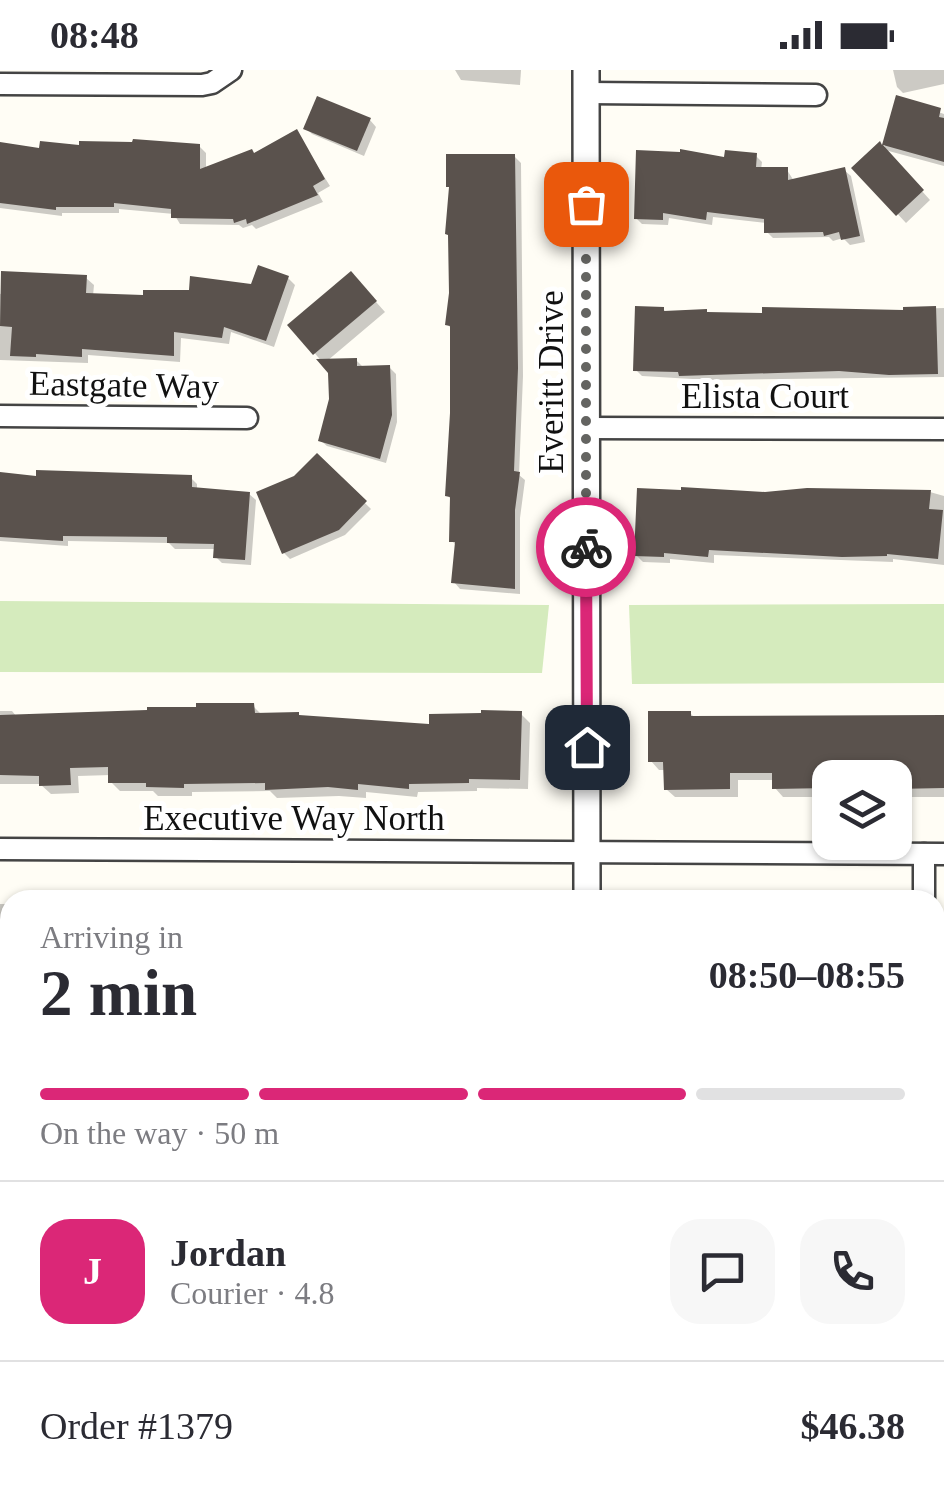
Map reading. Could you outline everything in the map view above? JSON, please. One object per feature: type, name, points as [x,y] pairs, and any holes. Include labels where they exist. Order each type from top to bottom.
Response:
[{"type":"street","points":[[0,84],[190,86],[212,83],[230,70]]},
{"type":"street","points":[[586,82],[816,96]]},
{"type":"street","name":"Everitt Drive","points":[[586,82],[588,890]]},
{"type":"street","name":"Eastgate Way","points":[[0,416],[247,418]]},
{"type":"street","name":"Elista Court","points":[[586,428],[944,429]]},
{"type":"street","name":"Executive Way North","points":[[0,849],[934,854]]},
{"type":"street","points":[[926,890],[934,854]]},
{"type":"green space","points":[[0,601],[549,605],[542,673],[0,672]]},
{"type":"green space","points":[[944,604],[944,683],[632,684],[629,605]]},
{"type":"building","points":[[896,95],[941,108],[944,162],[883,145],[924,190],[896,216],[851,168],[880,141],[882,145]]},
{"type":"building","points":[[317,96],[371,118],[357,151],[303,129]]},
{"type":"building","points":[[297,129],[325,179],[313,186],[318,195],[247,224],[246,219],[234,223],[233,219],[171,218],[171,209],[114,203],[114,207],[56,210],[0,203],[0,142],[39,148],[40,141],[79,145],[79,141],[133,139],[200,144],[200,169],[252,149],[254,153]]},
{"type":"building","points":[[680,149],[724,157],[725,150],[757,153],[756,167],[788,167],[788,180],[845,167],[860,236],[841,240],[839,232],[824,236],[823,232],[764,233],[764,219],[707,212],[706,220],[663,213],[663,220],[634,219],[636,150]]},
{"type":"building","points":[[446,154],[515,154],[518,368],[514,471],[520,472],[515,510],[515,589],[451,583],[455,542],[449,542],[450,497],[445,496],[450,413],[450,326],[445,325],[449,293]]},
{"type":"building","points":[[258,265],[289,276],[266,341],[224,327],[222,338],[174,332],[174,356],[82,349],[82,357],[10,356],[12,327],[0,326],[1,271],[87,275],[86,293],[143,295],[143,290],[189,290],[190,276],[251,284]]},
{"type":"building","points":[[351,271],[377,301],[313,355],[287,325]]},
{"type":"building","points":[[635,306],[664,307],[664,311],[762,313],[762,307],[903,310],[936,306],[938,374],[839,371],[679,376],[678,372],[633,371]]},
{"type":"building","points":[[357,358],[357,366],[390,365],[392,415],[380,459],[318,441],[329,399],[328,373],[316,359]]},
{"type":"building","points":[[317,453],[367,501],[339,530],[282,554],[256,492],[294,476]]},
{"type":"building","points":[[36,470],[192,475],[192,487],[250,492],[245,560],[213,558],[214,544],[167,543],[167,537],[63,536],[63,541],[0,537],[0,472],[36,476]]},
{"type":"building","points":[[637,488],[765,492],[807,488],[931,490],[929,509],[943,510],[938,559],[709,550],[708,557],[664,553],[664,557],[634,556]]},
{"type":"building","points":[[196,703],[254,703],[255,713],[299,712],[429,724],[429,714],[522,711],[520,780],[469,779],[469,783],[409,784],[409,789],[358,784],[358,790],[265,790],[265,783],[184,784],[184,788],[108,783],[108,767],[70,768],[71,785],[39,786],[39,776],[0,775],[0,715],[196,707]]},
{"type":"building","points":[[648,711],[691,711],[691,716],[944,715],[944,788],[912,789],[912,760],[812,760],[812,788],[772,789],[772,773],[730,773],[730,789],[664,790],[663,762],[648,762]]},
{"type":"way so far","points":[[586,204],[586,547]]},
{"type":"route","points":[[586,547],[587,747]]}]
